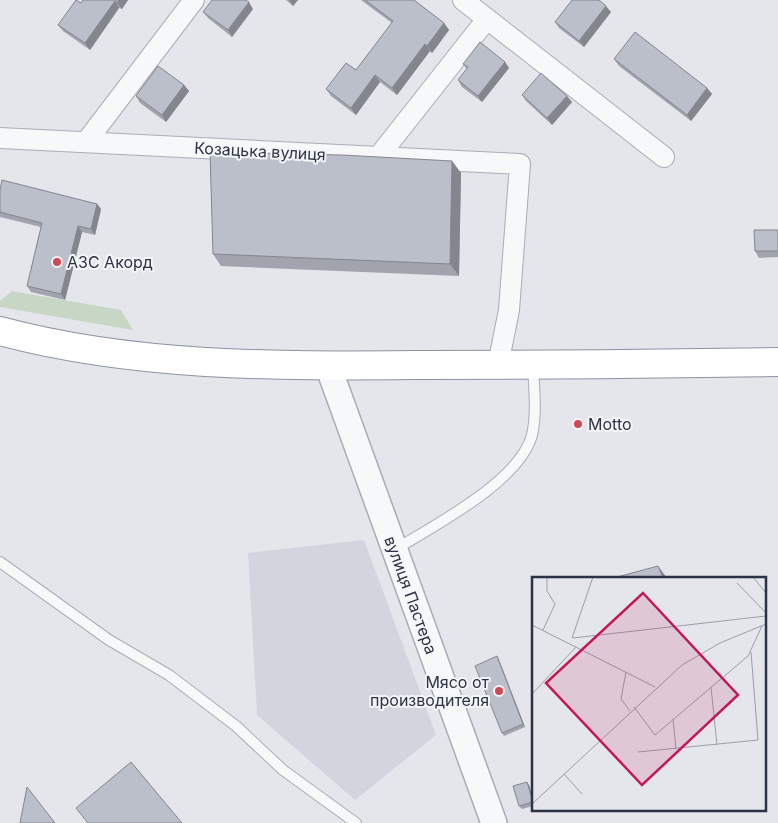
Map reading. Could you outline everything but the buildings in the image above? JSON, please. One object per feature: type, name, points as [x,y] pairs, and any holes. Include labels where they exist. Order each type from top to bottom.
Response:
[{"type":"highway","points":[[0,331],[31,339],[121,355],[189,361],[328,366],[778,362]]},
{"type":"street","points":[[86,142],[194,0]]},
{"type":"street","points":[[463,0],[664,157]]},
{"type":"street","points":[[379,156],[487,19]]},
{"type":"street","name":"Козацька вулиця","points":[[0,138],[520,164],[509,310],[498,365]]},
{"type":"street","name":"вулиця Пастера","points":[[328,366],[494,823]]},
{"type":"lane","points":[[395,549],[470,505],[522,456],[532,434],[534,412],[533,364]]},
{"type":"lane","points":[[0,562],[109,640],[169,674],[236,726],[283,770],[356,823]]},
{"type":"shaded area","points":[[364,540],[436,735],[355,800],[257,715],[248,553]]},
{"type":"green space","points":[[12,291],[121,310],[133,330],[0,307],[0,301]]},
{"type":"place","name":"АЗС Акорд","points":[[57,262]]},
{"type":"place","name":"Motto","points":[[578,424]]},
{"type":"place","name":"Мясо от производителя","points":[[499,691]]}]
